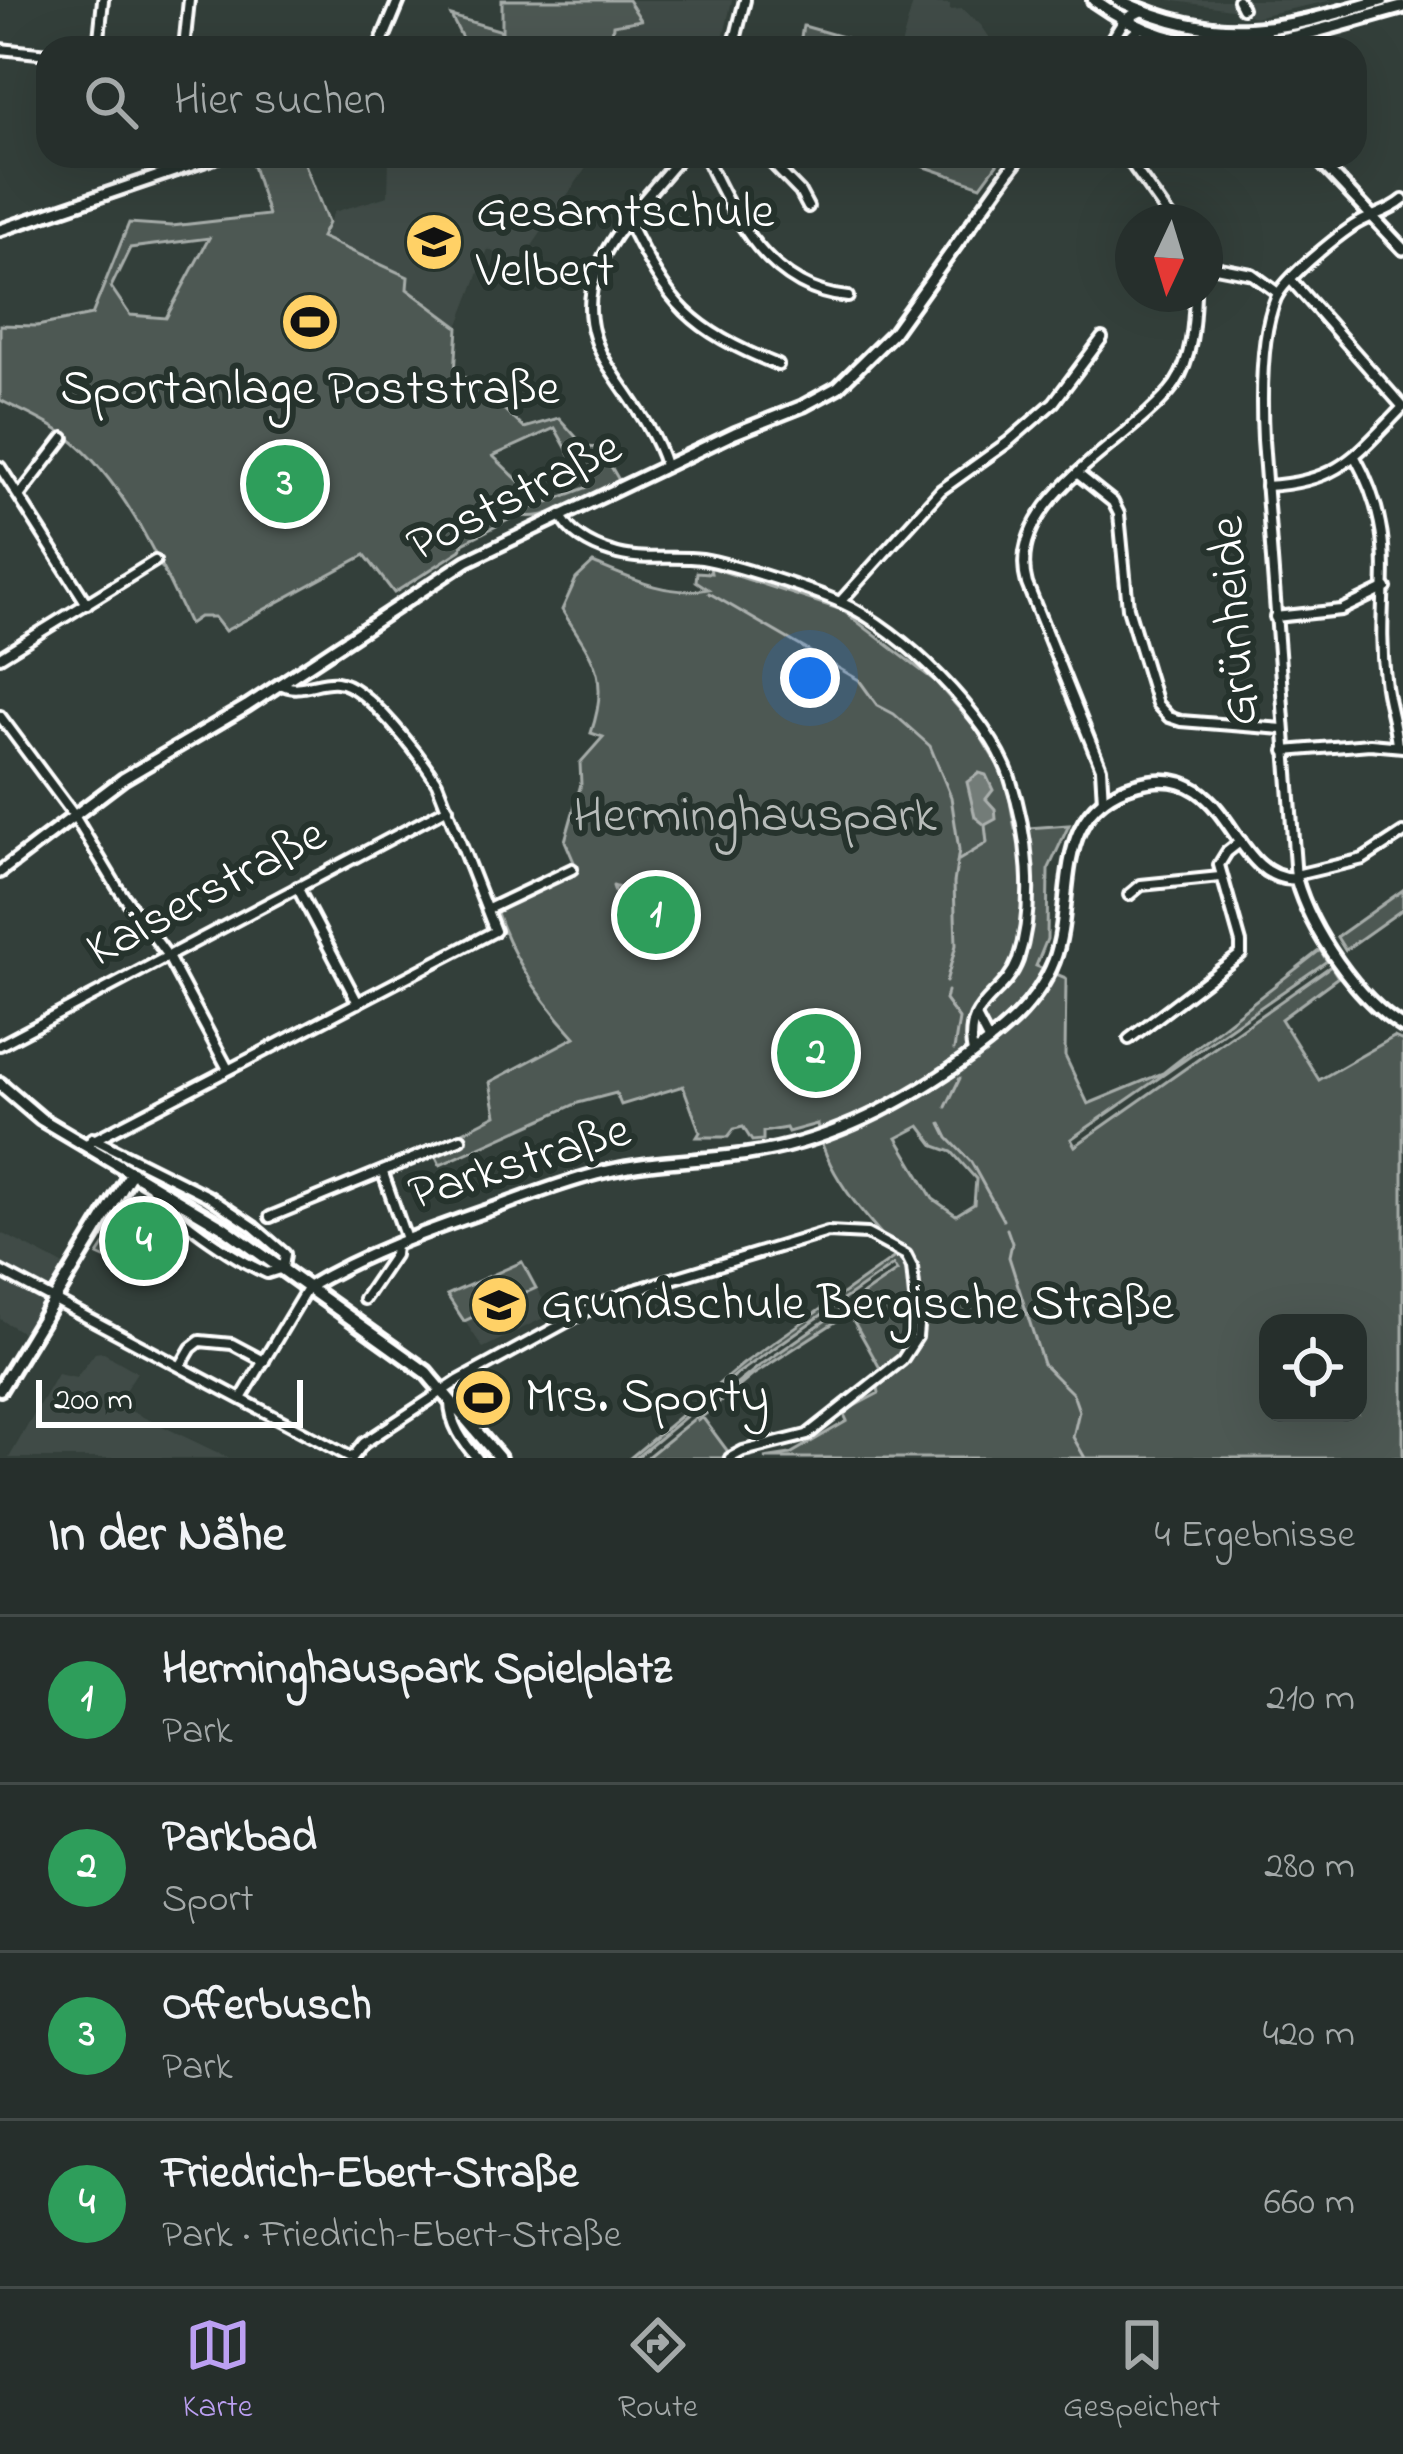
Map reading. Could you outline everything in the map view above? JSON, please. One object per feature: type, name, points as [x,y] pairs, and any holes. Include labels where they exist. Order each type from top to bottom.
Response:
[{"type":"main road","points":[[1094,0],[1165,36]]},
{"type":"main road","points":[[1118,0],[1203,29],[1260,30],[1383,0]]},
{"type":"main road","points":[[1299,36],[1403,7]]},
{"type":"main road","points":[[0,1084],[41,1119],[88,1142],[283,1268],[426,1372],[499,1458]]},
{"type":"main road","points":[[0,1389],[132,1172]]},
{"type":"street","points":[[100,36],[104,0]]},
{"type":"street","points":[[185,36],[189,0]]},
{"type":"street","points":[[384,36],[399,0]]},
{"type":"street","points":[[736,36],[745,0]]},
{"type":"street","points":[[1114,36],[1124,19],[1141,10]]},
{"type":"street","points":[[1132,36],[1141,27]]},
{"type":"street","points":[[1260,30],[1261,36]]},
{"type":"street","points":[[0,49],[36,53]]},
{"type":"street","points":[[0,230],[183,168]]},
{"type":"street","points":[[664,466],[653,437],[603,357],[590,316],[596,269],[671,168]]},
{"type":"street","points":[[710,168],[734,220],[762,253],[822,292],[848,298]]},
{"type":"street","points":[[777,168],[808,206]]},
{"type":"street","name":"Poststraße","points":[[0,872],[122,779],[281,684],[426,585],[560,514],[838,387],[893,333],[1011,168]]},
{"type":"street","points":[[1135,168],[1160,204]]},
{"type":"street","points":[[1324,168],[1403,249]]},
{"type":"street","points":[[1223,266],[1252,274],[1279,293],[1354,225],[1403,200]]},
{"type":"street","points":[[628,221],[652,272],[674,304],[718,337],[778,365]]},
{"type":"street","points":[[1266,485],[1303,484],[1337,470],[1403,407],[1291,280]]},
{"type":"street","name":"Grünheide","points":[[1279,293],[1261,393],[1296,876],[1302,899],[1347,973],[1366,998],[1403,1027]]},
{"type":"street","points":[[1102,803],[1101,768],[1024,571],[1026,540],[1035,520],[1078,474],[1176,382],[1189,348],[1193,312]]},
{"type":"street","points":[[840,602],[941,490],[1054,402],[1102,338]]},
{"type":"street","points":[[20,495],[64,439]]},
{"type":"street","points":[[1285,751],[1400,746],[1384,679],[1382,521],[1354,457]]},
{"type":"street","points":[[0,467],[87,604]]},
{"type":"street","points":[[1078,474],[1113,502],[1119,514],[1128,608],[1157,704],[1169,717],[1283,730]]},
{"type":"street","points":[[560,514],[578,536],[614,554],[706,560],[840,602],[872,620],[954,690],[978,719],[1012,781],[1027,866],[1020,952],[1009,977],[976,1015],[970,1035],[974,1053]]},
{"type":"street","points":[[0,657],[155,561]]},
{"type":"street","points":[[1275,617],[1341,610],[1386,588]]},
{"type":"street","points":[[88,1142],[490,935],[495,927],[426,765],[362,693],[336,682],[288,689],[281,684]]},
{"type":"street","points":[[0,716],[73,814],[167,955],[228,1069]]},
{"type":"street","points":[[1102,803],[1123,789],[1147,782],[1186,786],[1212,801],[1269,872],[1296,876],[1363,859],[1403,833]]},
{"type":"street","name":"Parkstraße","points":[[308,1287],[400,1241],[605,1171],[746,1154],[830,1134],[910,1096],[989,1042],[1040,990],[1060,941],[1071,852],[1080,831],[1102,803]]},
{"type":"street","name":"Kaiserstraße","points":[[0,1046],[448,808]]},
{"type":"street","points":[[1129,1040],[1241,954],[1237,925],[1220,877],[1222,857],[1241,841]]},
{"type":"street","points":[[488,909],[572,869]]},
{"type":"street","points":[[1129,895],[1142,885],[1220,877]]},
{"type":"street","points":[[297,887],[358,1003]]},
{"type":"street","points":[[976,1015],[989,1042]]},
{"type":"street","points":[[270,1217],[461,1138]]},
{"type":"street","points":[[88,1142],[190,1186],[281,1249],[283,1268],[267,1273],[241,1259],[162,1204],[149,1181]]},
{"type":"street","points":[[383,1173],[400,1241]]},
{"type":"street","points":[[166,1191],[190,1186]]},
{"type":"street","points":[[0,1271],[352,1458],[364,1443],[592,1308],[632,1291],[828,1232],[867,1234],[902,1251],[911,1263],[918,1326],[908,1351],[877,1384],[865,1388],[807,1435],[742,1450],[730,1458]]},
{"type":"street","name":"Parkstraße","points":[[364,1300],[400,1241]]},
{"type":"street","points":[[242,1397],[308,1287]]},
{"type":"street","points":[[181,1365],[200,1341],[232,1344],[264,1360]]},
{"type":"street","points":[[446,1395],[450,1415],[478,1458]]},
{"type":"shaded area","points":[[628,0],[732,0],[724,36],[612,36],[613,24],[631,9]]},
{"type":"shaded area","points":[[1168,0],[1333,0],[1254,17],[1238,10]]},
{"type":"shaded area","points":[[913,3],[962,9],[989,36],[904,36]]},
{"type":"shaded area","name":"Gesamtschule Velbert","points":[[389,168],[586,168],[518,266],[488,249],[458,327],[321,237],[334,212],[388,196]]},
{"type":"shaded area","points":[[979,773],[986,775],[993,790],[986,799],[996,819],[985,825],[975,817],[967,782]]},
{"type":"shaded area","points":[[0,1232],[63,1265],[23,1333],[0,1319]]},
{"type":"shaded area","name":"Grundschule Bergische Straße","points":[[522,1262],[551,1314],[483,1348],[447,1295]]},
{"type":"shaded area","points":[[102,1352],[137,1372],[116,1404],[229,1458],[9,1458],[57,1374],[76,1378],[95,1353]]},
{"type":"green space","points":[[502,0],[628,0],[641,20],[613,25],[612,36],[461,36],[451,16],[502,31]]},
{"type":"green space","points":[[804,26],[839,36],[801,36]]},
{"type":"green space","points":[[254,168],[307,168],[328,223],[321,237],[408,277],[407,289],[458,327],[455,373],[473,381],[524,428],[559,418],[585,447],[600,448],[619,480],[556,511],[518,515],[463,543],[461,550],[394,593],[365,555],[225,631],[214,617],[199,617],[189,624],[138,522],[105,474],[59,431],[0,400],[0,325],[37,326],[92,315],[129,223],[172,226],[268,215]],"holes":[[[209,238],[166,318],[130,315],[111,287],[130,248]],[[555,428],[588,487],[534,507],[525,487],[493,456]]]},
{"type":"green space","points":[[928,168],[994,168],[981,186]]},
{"type":"green space","name":"Herminghauspark","points":[[593,563],[649,585],[693,591],[708,589],[696,581],[697,572],[711,573],[710,567],[842,610],[935,681],[975,727],[997,764],[1007,785],[1015,829],[1069,825],[1048,870],[1047,939],[1036,966],[1066,978],[1065,1056],[1088,1104],[1163,1073],[1320,950],[1327,961],[1071,1139],[1075,1146],[1331,966],[1338,977],[1281,1019],[1319,1080],[1394,1037],[1403,1041],[1403,1458],[764,1458],[790,1454],[847,1421],[843,1412],[879,1393],[877,1382],[913,1354],[881,1370],[849,1313],[753,1375],[697,1421],[703,1418],[729,1453],[722,1458],[646,1458],[758,1367],[897,1271],[893,1265],[737,1374],[636,1458],[630,1458],[743,1364],[899,1254],[838,1177],[817,1124],[788,1132],[786,1128],[763,1132],[763,1140],[752,1141],[743,1127],[728,1137],[697,1137],[700,1132],[683,1086],[621,1105],[616,1093],[578,1103],[440,1165],[432,1148],[496,1115],[490,1082],[575,1037],[529,978],[496,910],[577,869],[565,841],[581,784],[580,763],[603,737],[591,733],[599,696],[595,668],[562,610],[576,579]],"holes":[[[920,1126],[935,1146],[952,1152],[976,1179],[974,1204],[956,1215],[933,1199],[897,1138]]]},
{"type":"green space","points":[[1403,890],[1403,909],[1345,950],[1337,937]]},
{"type":"green space","points":[[138,1194],[189,1226],[164,1277],[158,1274],[152,1280],[98,1255]]},
{"type":"green space","points":[[522,1262],[536,1288],[464,1321],[447,1295]]},
{"type":"waterway","points":[[709,593],[859,680],[877,705],[930,746],[951,797],[959,850],[954,883],[956,945],[946,982]]},
{"type":"waterway","points":[[959,860],[987,843],[985,825]]},
{"type":"waterway","points":[[665,919],[633,906],[629,895],[621,895],[622,889],[613,886],[637,921],[660,928],[666,920]]},
{"type":"waterway","points":[[947,991],[945,1000],[959,1019],[954,1050]]},
{"type":"waterway","points":[[946,1107],[960,1078]]},
{"type":"waterway","points":[[941,1124],[971,1162],[1003,1220]]},
{"type":"waterway","points":[[1007,1229],[1012,1243],[1009,1257],[1043,1364],[1073,1394],[1079,1411],[1073,1437],[1085,1458]]},
{"type":"place","name":"Gesamtschule Velbert","points":[[434,242]]},
{"type":"place","name":"Sportanlage Poststraße","points":[[310,322]]},
{"type":"place","name":"Offerbusch","points":[[285,484]]},
{"type":"place","name":"Herminghauspark Spielplatz","points":[[656,915]]},
{"type":"place","name":"Parkbad","points":[[816,1053]]},
{"type":"place","name":"Friedrich-Ebert-Straße","points":[[144,1241]]},
{"type":"place","name":"Grundschule Bergische Straße","points":[[499,1305]]},
{"type":"place","name":"Mrs. Sporty","points":[[483,1398]]}]
